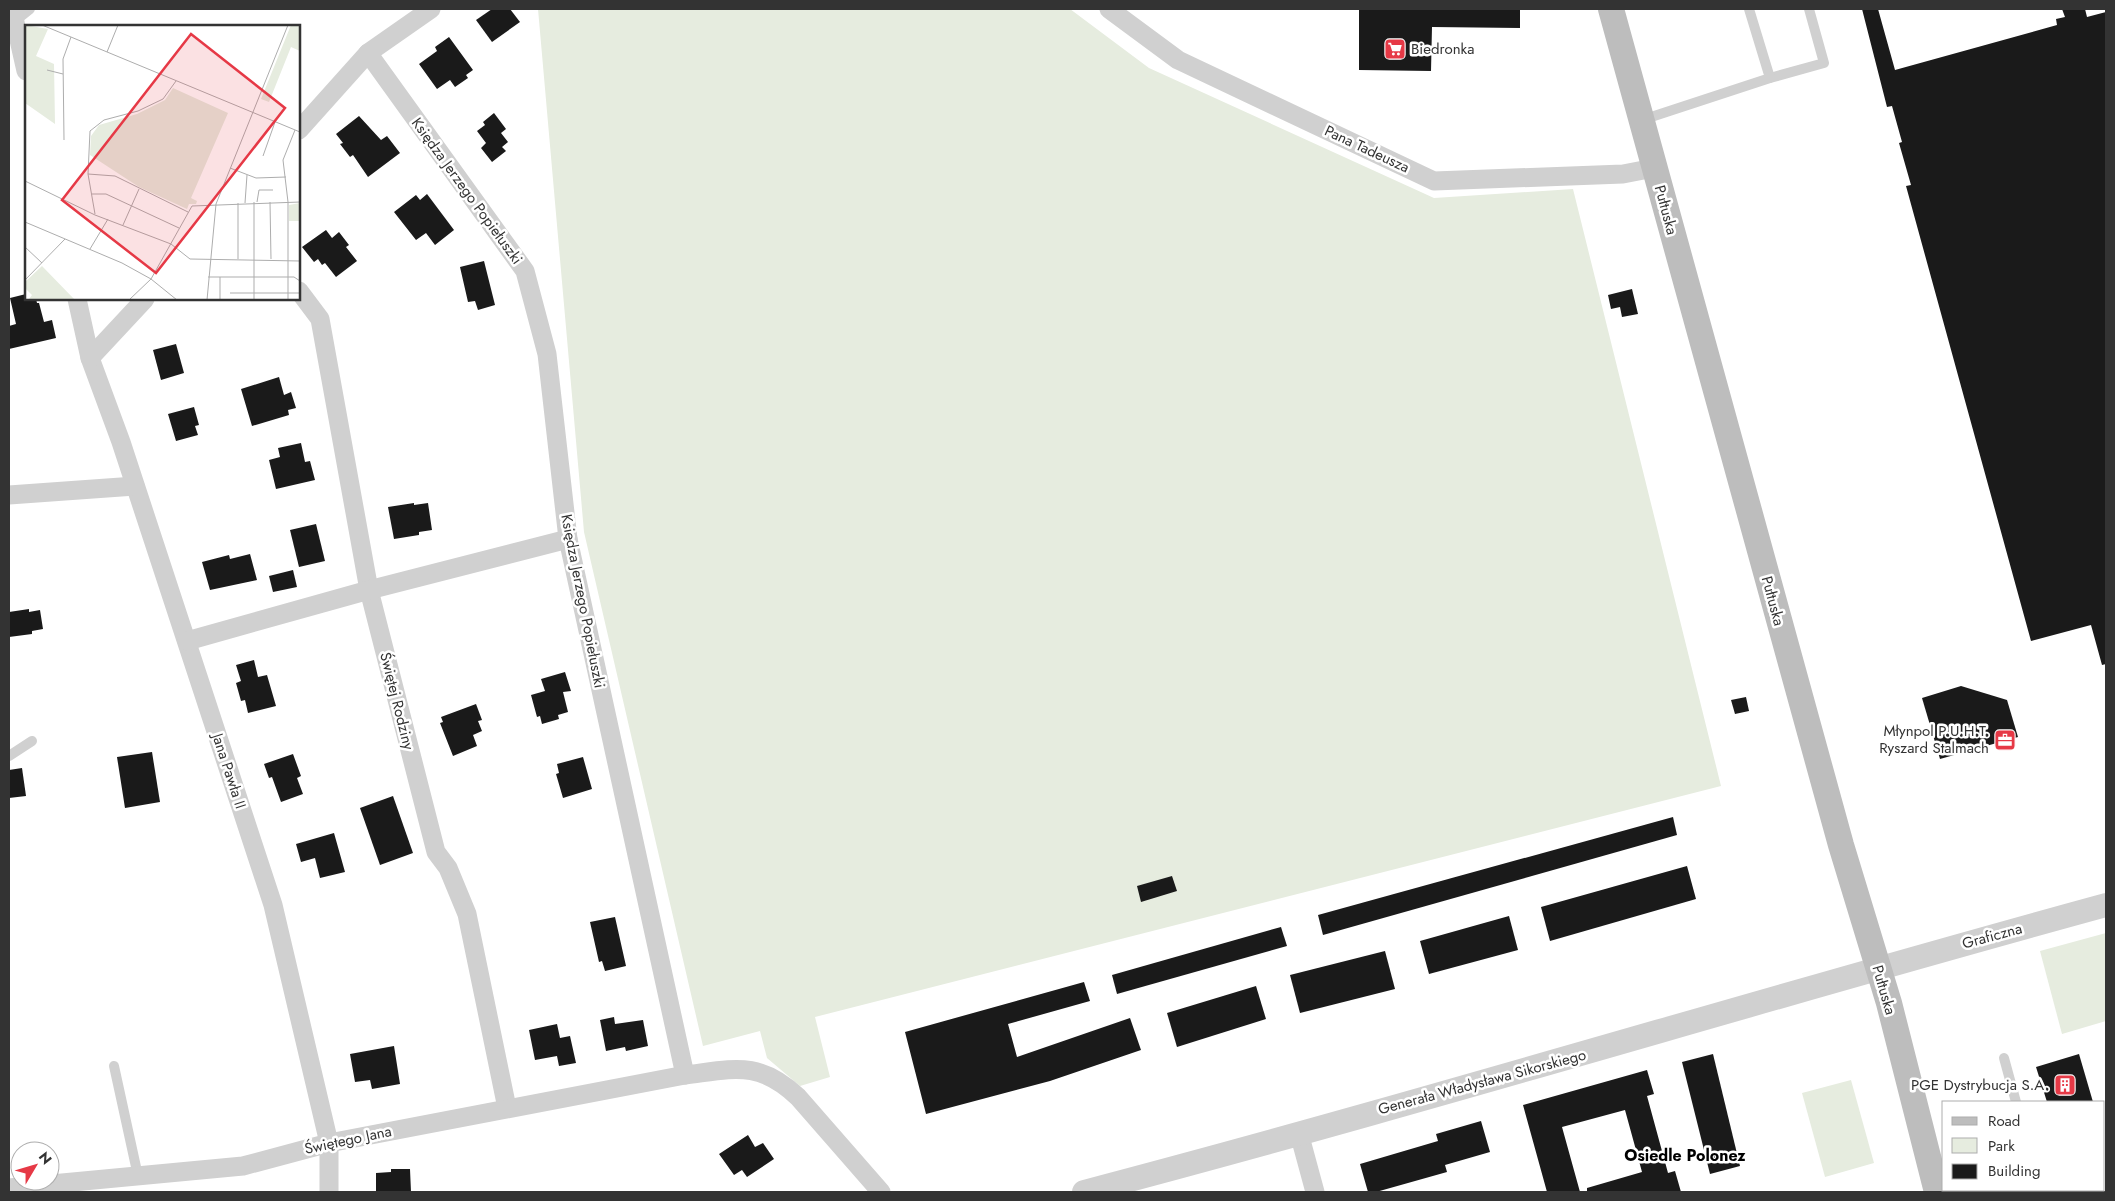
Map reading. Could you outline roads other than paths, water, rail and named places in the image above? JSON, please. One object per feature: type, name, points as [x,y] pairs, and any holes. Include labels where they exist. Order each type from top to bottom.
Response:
[{"type":"main road","name":"Pułtuska","points":[[1611,9],[1841,845],[1878,968],[1937,1192]]},
{"type":"street","points":[[300,129],[368,53],[430,9]]},
{"type":"street","name":"Pana Tadeusza","points":[[1108,9],[1178,60],[1434,181],[1623,174],[1654,168]]},
{"type":"street","points":[[14,15],[25,66]]},
{"type":"street","name":"Księdza Jerzego Popiełuszki","points":[[368,53],[525,271],[547,354],[568,538],[685,1075]]},
{"type":"street","name":"Świętej Rodziny","points":[[300,292],[320,319],[370,590],[436,852],[448,868],[467,914],[507,1108]]},
{"type":"street","name":"Jana Pawła II","points":[[77,300],[90,358],[121,442],[273,905],[329,1143],[329,1192]]},
{"type":"street","points":[[90,358],[144,300]]},
{"type":"street","points":[[9,494],[135,486]]},
{"type":"street","points":[[187,641],[568,538]]},
{"type":"street","name":"Graficzna","points":[[1878,968],[2106,905]]},
{"type":"street","name":"Generała Władysława Sikorskiego","points":[[1084,1192],[1598,1050],[1878,968]]},
{"type":"street","name":"Świętego Jana","points":[[9,1188],[243,1166],[329,1143],[507,1108],[685,1075],[734,1069],[752,1069],[784,1083],[881,1192]]},
{"type":"street","points":[[1299,1133],[1315,1192]]},
{"type":"lane","points":[[14,15],[30,9]]},
{"type":"lane","points":[[1749,9],[1770,78]]},
{"type":"lane","points":[[1641,120],[1770,78],[1824,63],[1809,9]]},
{"type":"lane","points":[[9,756],[32,741]]},
{"type":"lane","points":[[2004,1058],[2016,1101]]},
{"type":"lane","points":[[114,1066],[138,1176]]},
{"type":"place","name":"Biedronka","points":[[1395,49]]},
{"type":"place","name":"Młynpol P.U.H.T. Ryszard Stalmach","points":[[2005,740]]},
{"type":"place","name":"PGE Dystrybucja S.A.","points":[[2065,1085]]},
{"type":"district","name":"Osiedle Polonez","points":[[1685,1155]]}]
